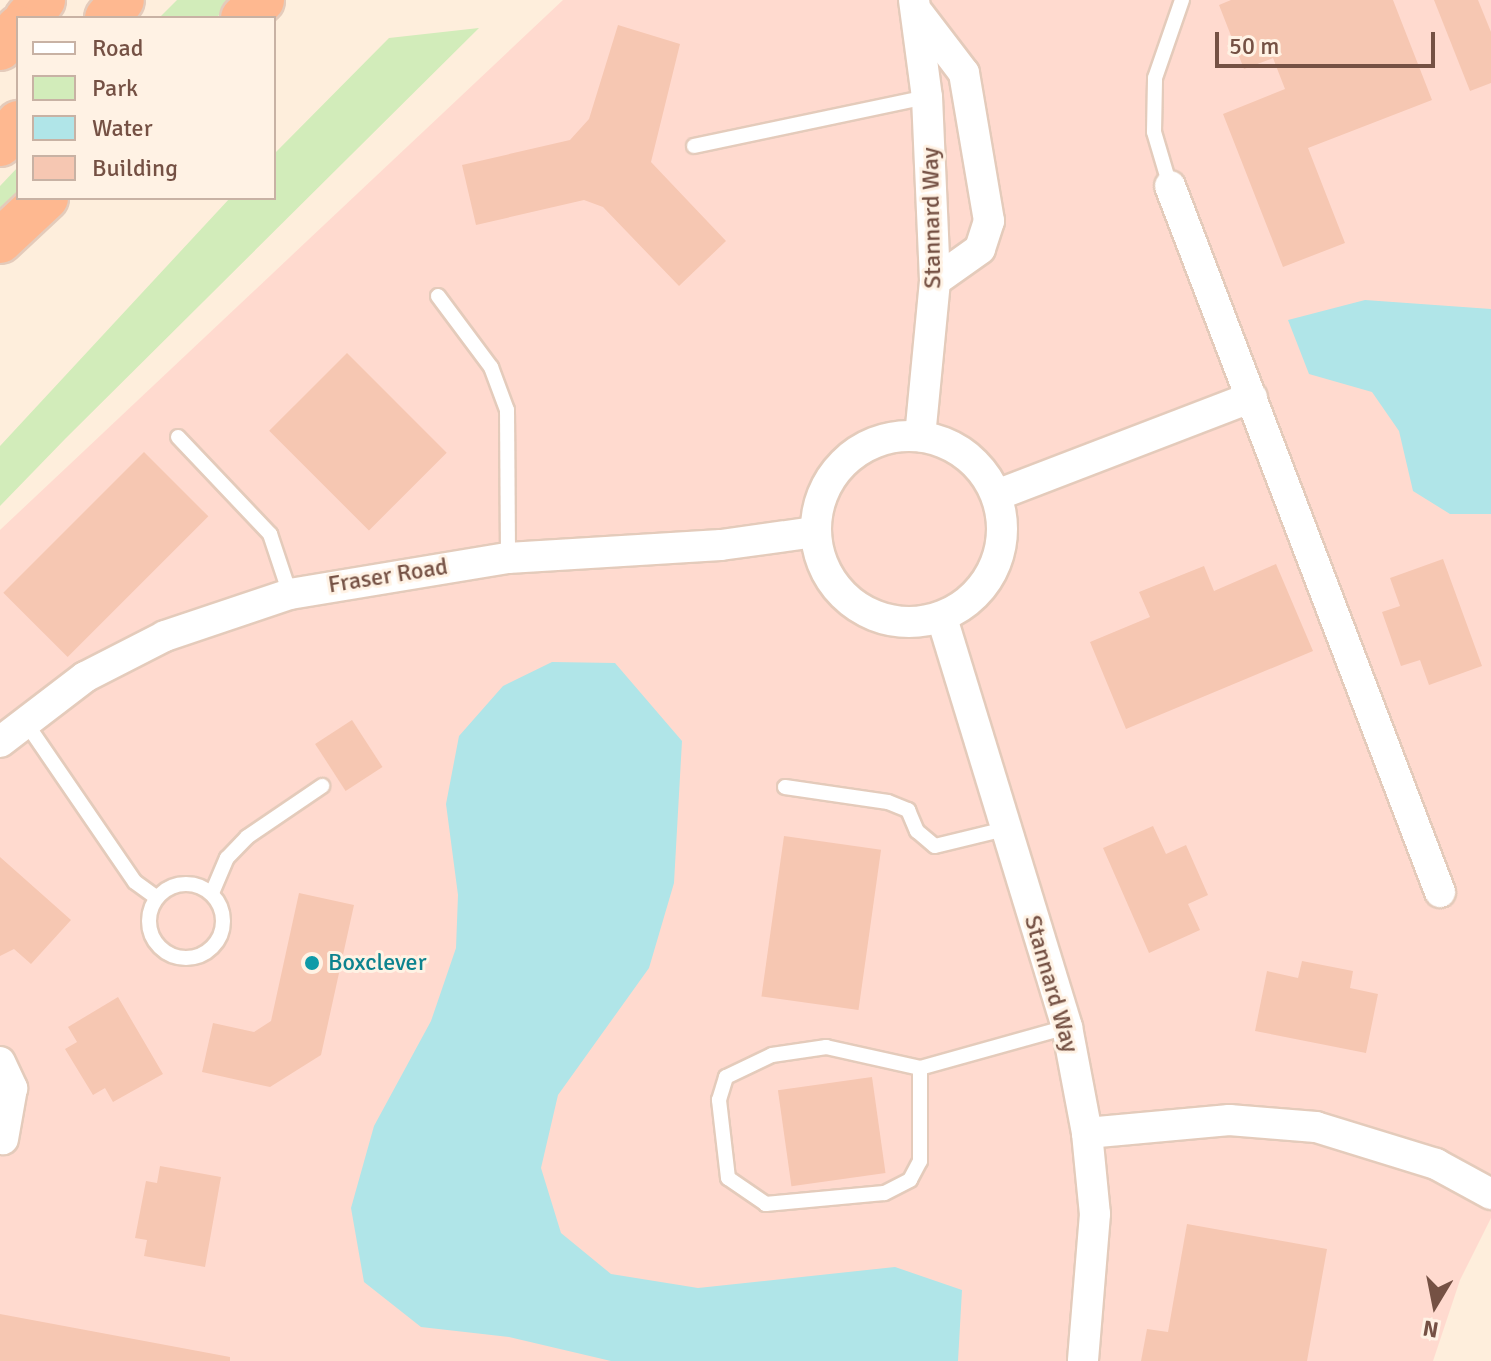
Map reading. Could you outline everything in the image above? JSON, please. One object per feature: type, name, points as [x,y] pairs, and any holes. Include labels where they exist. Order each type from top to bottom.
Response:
[{"type":"highway","points":[[29,16],[43,0]]},
{"type":"highway","points":[[109,16],[122,0]]},
{"type":"highway","points":[[245,16],[262,0]]},
{"type":"highway","points":[[0,48],[16,30]]},
{"type":"highway","points":[[0,144],[16,125]]},
{"type":"highway","points":[[0,241],[44,200]]},
{"type":"street","points":[[916,6],[964,73],[989,221],[980,249],[935,281]]},
{"type":"street","name":"Stannard Way","points":[[916,6],[927,97],[935,281],[920,436]]},
{"type":"street","points":[[1170,186],[1440,892]]},
{"type":"street","points":[[997,495],[1252,397]]},
{"type":"street","points":[[920,436],[956,448],[997,495],[1003,534],[994,571],[974,598],[942,618],[905,623],[867,614],[839,593],[821,563],[815,532],[818,503],[837,469],[885,438],[920,436]]},
{"type":"street","name":"Fraser Road","points":[[0,742],[24,720],[165,636],[290,594],[508,558],[721,545],[815,532]]},
{"type":"street","name":"Stannard Way","points":[[942,618],[1067,1027],[1087,1133],[1095,1214],[1083,1361]]},
{"type":"street","points":[[0,1062],[12,1088],[3,1139]]},
{"type":"street","points":[[1087,1133],[1229,1120],[1316,1127],[1436,1164],[1490,1193]]},
{"type":"lane","points":[[1170,186],[1154,132],[1155,78],[1182,0]]},
{"type":"lane","points":[[694,146],[927,97]]},
{"type":"lane","points":[[438,296],[491,367],[507,410],[508,558]]},
{"type":"lane","points":[[178,437],[270,534],[290,594]]},
{"type":"lane","points":[[24,720],[135,882],[156,897]]},
{"type":"lane","points":[[156,897],[150,935],[180,959],[216,945],[224,927],[212,893],[227,858],[247,837],[322,786]]},
{"type":"lane","points":[[785,787],[888,802],[908,810],[917,831],[935,846],[1005,829]]},
{"type":"lane","points":[[156,897],[193,884],[212,893]]},
{"type":"lane","points":[[920,1068],[920,1161],[910,1180],[884,1193],[766,1204],[728,1178],[719,1100],[726,1077],[772,1055],[826,1047],[920,1068],[1067,1027]]},
{"type":"shaded area","points":[[563,0],[1491,0],[1491,1218],[1460,1280],[1433,1361],[0,1361],[0,530]]},
{"type":"green space","points":[[177,0],[235,0],[218,16],[161,16]]},
{"type":"green space","points":[[479,28],[0,506],[0,446],[228,200],[276,200],[276,152],[389,38]]},
{"type":"green space","points":[[16,169],[16,200],[0,218],[0,186]]},
{"type":"water","points":[[1365,300],[1491,309],[1491,514],[1450,514],[1413,491],[1399,431],[1372,392],[1309,374],[1288,320]]},
{"type":"water","points":[[552,662],[615,663],[682,741],[674,883],[649,968],[558,1095],[541,1168],[561,1233],[611,1274],[698,1288],[895,1267],[962,1290],[958,1361],[611,1361],[509,1337],[421,1327],[364,1282],[351,1208],[374,1126],[431,1021],[456,948],[458,895],[446,804],[459,736],[503,686]]},
{"type":"building","points":[[1231,0],[1393,0],[1432,100],[1308,148],[1345,243],[1283,267],[1223,114],[1285,89],[1273,58],[1244,69],[1219,5]]},
{"type":"building","points":[[1434,0],[1478,0],[1491,32],[1491,83],[1470,91]]},
{"type":"building","points":[[618,25],[680,44],[651,162],[726,241],[679,286],[603,207],[584,200],[476,225],[462,165],[570,140],[589,119]]},
{"type":"building","points":[[347,353],[447,453],[369,530],[269,431]]},
{"type":"building","points":[[144,452],[208,516],[68,657],[3,593]]},
{"type":"building","points":[[1443,559],[1482,666],[1429,685],[1420,660],[1401,666],[1382,612],[1400,606],[1390,578]]},
{"type":"building","points":[[1276,564],[1313,651],[1126,729],[1090,642],[1150,617],[1139,592],[1204,566],[1214,591]]},
{"type":"building","points":[[352,720],[382,767],[346,791],[315,744]]},
{"type":"building","points":[[1153,826],[1166,854],[1186,845],[1208,895],[1188,904],[1200,930],[1149,953],[1103,848]]},
{"type":"building","points":[[784,836],[881,850],[859,1010],[761,996]]},
{"type":"building","points":[[0,857],[71,920],[31,964],[14,949],[0,956]]},
{"type":"building","name":"Boxclever","points":[[299,893],[354,905],[321,1055],[270,1087],[202,1072],[213,1023],[254,1032],[271,1021]]},
{"type":"building","points":[[1302,961],[1353,971],[1350,988],[1378,994],[1366,1053],[1255,1031],[1267,971],[1298,978]]},
{"type":"building","points":[[118,997],[163,1074],[113,1102],[105,1088],[93,1095],[65,1049],[77,1042],[68,1027]]},
{"type":"building","points":[[872,1077],[885,1173],[791,1186],[778,1090]]},
{"type":"building","points":[[160,1166],[221,1177],[205,1267],[144,1256],[147,1240],[135,1238],[146,1181],[157,1183]]},
{"type":"building","points":[[1187,1224],[1327,1249],[1307,1361],[1141,1361],[1147,1329],[1168,1332]]},
{"type":"building","points":[[0,1314],[230,1357],[230,1361],[0,1361]]},
{"type":"place","name":"Boxclever","points":[[312,963]]}]
